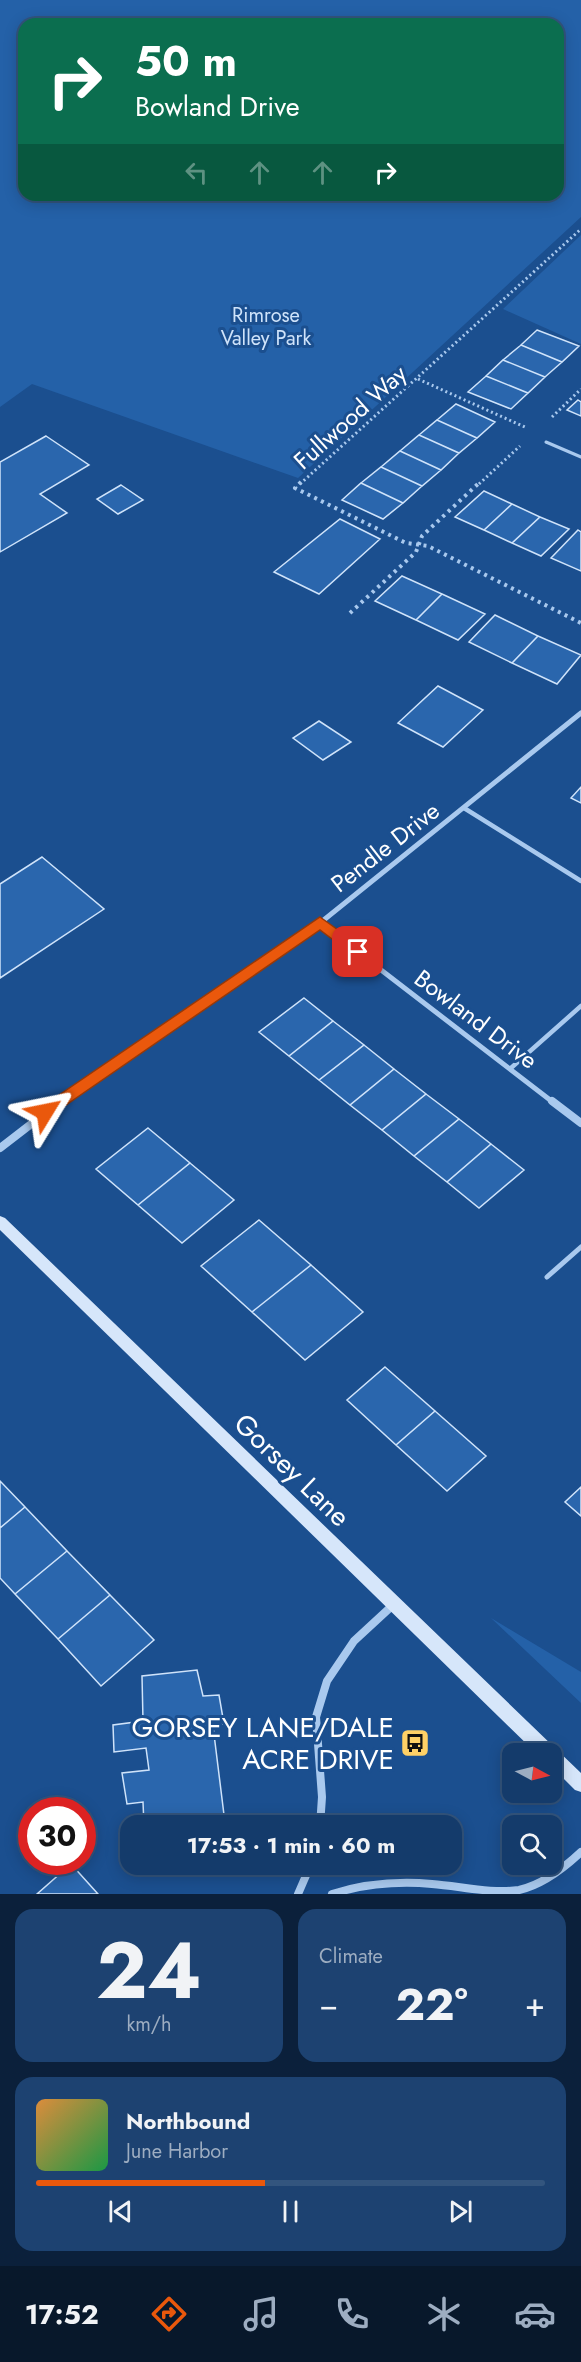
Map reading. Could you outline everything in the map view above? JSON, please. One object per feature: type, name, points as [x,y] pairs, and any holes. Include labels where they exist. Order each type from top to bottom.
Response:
[{"type":"main road","name":"Gorsey Lane","points":[[0,1222],[393,1605],[538,1743]]},
{"type":"main road","name":"Gorsey Lane","points":[[562,1766],[581,1784]]},
{"type":"street","name":"Pendle Drive","points":[[0,1148],[50,1108],[320,922],[369,880],[464,808],[581,713]]},
{"type":"street","name":"Bowland Drive","points":[[320,922],[581,1123]]},
{"type":"street","points":[[321,1815],[322,1797],[316,1717],[327,1681],[354,1641],[393,1605]]},
{"type":"street","points":[[333,1894],[388,1883],[432,1884],[494,1893],[519,1890],[548,1878],[581,1852]]},
{"type":"street","points":[[298,1894],[306,1875]]},
{"type":"lane","points":[[546,442],[581,457]]},
{"type":"lane","points":[[464,808],[581,881]]},
{"type":"lane","points":[[511,1068],[581,1006]]},
{"type":"lane","points":[[547,1277],[581,1246]]},
{"type":"path","name":"Fullwood Way","points":[[581,229],[295,488],[406,543],[428,546],[581,623]]},
{"type":"path","points":[[418,379],[536,432],[546,442]]},
{"type":"path","points":[[350,613],[416,552],[422,536],[581,389]]},
{"type":"green space","name":"Rimrose Valley Park","points":[[0,0],[581,0],[581,217],[298,478],[32,384],[0,407]]},
{"type":"green space","points":[[581,235],[581,344],[503,309]]},
{"type":"green space","points":[[491,1618],[581,1672],[581,1703]]},
{"type":"building","points":[[537,330],[579,346],[562,362],[521,345]]},
{"type":"building","points":[[521,345],[562,362],[545,377],[503,360]]},
{"type":"building","points":[[503,360],[545,377],[528,393],[486,376]]},
{"type":"building","points":[[486,376],[528,393],[511,409],[468,392]]},
{"type":"building","points":[[578,400],[581,402],[581,416],[567,410]]},
{"type":"building","points":[[456,404],[495,422],[477,438],[437,420]]},
{"type":"building","points":[[437,420],[477,438],[459,453],[419,435]]},
{"type":"building","points":[[419,435],[459,453],[441,470],[400,451]]},
{"type":"building","points":[[46,436],[89,465],[40,494],[67,513],[0,552],[0,462]]},
{"type":"building","points":[[400,451],[441,470],[422,486],[381,467]]},
{"type":"building","points":[[381,467],[422,486],[403,503],[361,483]]},
{"type":"building","points":[[361,483],[403,503],[383,519],[342,500]]},
{"type":"building","points":[[121,485],[143,500],[118,514],[97,499]]},
{"type":"building","points":[[484,491],[512,504],[484,530],[455,517]]},
{"type":"building","points":[[512,504],[540,517],[512,543],[484,530]]},
{"type":"building","points":[[540,517],[569,529],[541,556],[512,543]]},
{"type":"building","points":[[340,519],[380,539],[319,594],[274,572]]},
{"type":"building","points":[[578,530],[581,532],[581,571],[551,558]]},
{"type":"building","points":[[402,576],[442,594],[416,620],[375,601]]},
{"type":"building","points":[[442,594],[485,614],[458,640],[416,620]]},
{"type":"building","points":[[495,615],[538,636],[512,663],[469,642]]},
{"type":"building","points":[[538,636],[581,655],[557,684],[512,663]]},
{"type":"building","points":[[438,686],[483,710],[443,747],[398,723]]},
{"type":"building","points":[[319,721],[351,742],[323,760],[293,738]]},
{"type":"building","points":[[581,787],[581,803],[571,798]]},
{"type":"building","points":[[42,857],[104,909],[0,978],[0,884]]},
{"type":"building","points":[[304,998],[333,1021],[289,1056],[259,1032]]},
{"type":"building","points":[[333,1021],[364,1045],[319,1080],[289,1056]]},
{"type":"building","points":[[364,1045],[394,1069],[350,1105],[319,1080]]},
{"type":"building","points":[[394,1069],[426,1094],[382,1130],[350,1105]]},
{"type":"building","points":[[426,1094],[459,1119],[414,1156],[382,1130]]},
{"type":"building","points":[[459,1119],[491,1144],[447,1182],[414,1156]]},
{"type":"building","points":[[148,1128],[190,1163],[138,1205],[96,1169]]},
{"type":"building","points":[[491,1144],[524,1170],[479,1208],[447,1182]]},
{"type":"building","points":[[190,1163],[234,1200],[182,1243],[138,1205]]},
{"type":"building","points":[[259,1220],[311,1265],[252,1312],[201,1266]]},
{"type":"building","points":[[311,1265],[363,1312],[305,1360],[252,1312]]},
{"type":"building","points":[[385,1367],[435,1411],[396,1445],[347,1400]]},
{"type":"building","points":[[435,1411],[486,1456],[447,1491],[396,1445]]},
{"type":"building","points":[[0,1481],[25,1507],[0,1528]]},
{"type":"building","points":[[581,1487],[581,1516],[565,1502]]},
{"type":"building","points":[[25,1507],[67,1551],[15,1594],[0,1578],[0,1528]]},
{"type":"building","points":[[67,1551],[110,1595],[58,1639],[15,1594]]},
{"type":"building","points":[[110,1595],[154,1640],[101,1686],[58,1639]]},
{"type":"building","points":[[197,1670],[203,1696],[219,1695],[224,1724],[213,1726],[224,1815],[144,1815],[143,1802],[127,1804],[122,1773],[149,1770],[146,1748],[114,1752],[113,1725],[143,1721],[142,1676]]},
{"type":"building","points":[[59,1875],[81,1875],[98,1894],[37,1894]]},
{"type":"place","name":"GORSEY LANE/DALE ACRE DRIVE","points":[[415,1743]]},
{"type":"route","points":[[45,1112],[320,922],[358,952]]}]
